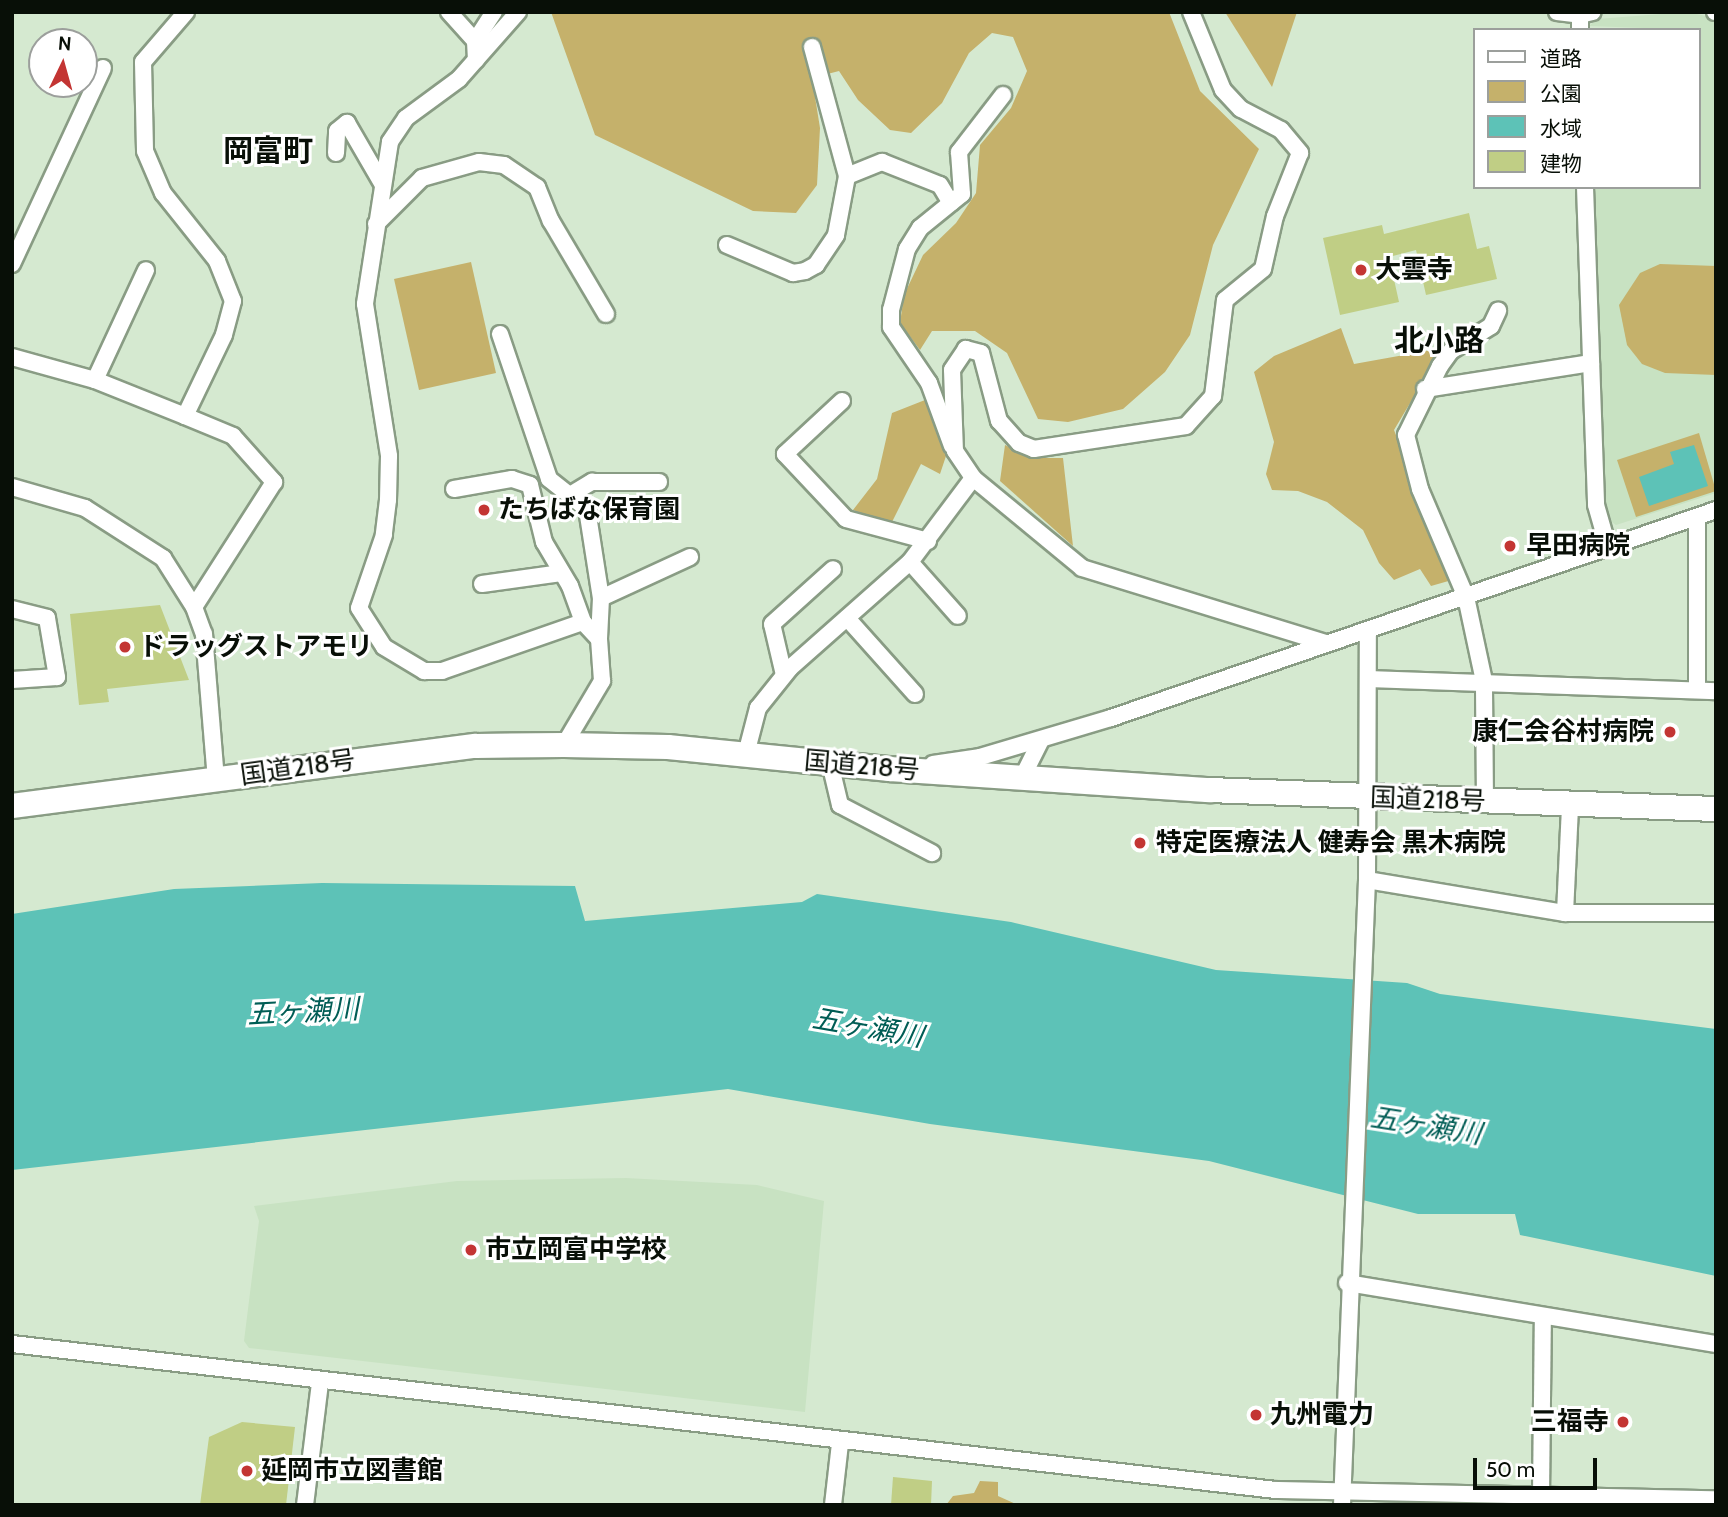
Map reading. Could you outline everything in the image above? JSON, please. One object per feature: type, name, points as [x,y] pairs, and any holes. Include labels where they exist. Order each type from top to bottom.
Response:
[{"type":"highway","name":"国道218号","points":[[12,806],[476,746],[564,745],[746,754],[890,769],[1367,798],[1716,809]]},
{"type":"street","points":[[185,416],[224,335],[233,301],[217,261],[163,193],[145,151],[143,62],[186,12]]},
{"type":"street","points":[[449,12],[475,41]]},
{"type":"street","points":[[476,60],[475,41],[494,12]]},
{"type":"street","points":[[518,12],[476,60],[395,130],[376,224],[365,304],[368,348],[389,456],[384,535],[359,608],[367,626],[384,647],[424,671],[442,671],[583,622]]},
{"type":"street","points":[[955,451],[953,370],[966,349],[981,353],[999,421],[1019,443],[1034,449],[1186,426],[1213,396],[1225,300],[1263,269],[1275,216],[1300,153],[1281,130],[1241,109],[1223,90],[1191,12]]},
{"type":"street","points":[[1557,12],[1584,19]]},
{"type":"street","points":[[727,245],[793,273],[816,265],[836,235],[847,176],[812,47]]},
{"type":"street","points":[[12,264],[103,68]]},
{"type":"street","points":[[1003,95],[959,152],[962,194],[920,228],[907,249],[891,310],[891,327],[929,383],[955,451],[973,478],[1082,568],[1326,643]]},
{"type":"street","points":[[337,153],[338,131],[347,123],[383,186]]},
{"type":"street","points":[[376,224],[422,178],[479,162],[504,165],[537,187],[551,221],[606,314]]},
{"type":"street","points":[[847,176],[889,163],[940,186],[951,203]]},
{"type":"street","points":[[1585,189],[1596,505],[1608,547]]},
{"type":"street","points":[[95,380],[146,270]]},
{"type":"street","points":[[1485,802],[1484,681],[1466,597],[1408,448],[1409,426],[1425,389],[1451,351],[1491,326],[1498,311]]},
{"type":"street","points":[[500,334],[550,479],[587,509],[601,598],[599,639],[602,681],[564,745]]},
{"type":"street","points":[[12,357],[95,380],[233,436],[274,481],[194,607]]},
{"type":"street","points":[[1425,389],[1591,363]]},
{"type":"street","points":[[842,401],[785,454],[846,519],[928,541]]},
{"type":"street","points":[[746,754],[758,708],[784,675],[911,562],[973,478]]},
{"type":"street","points":[[454,489],[524,480],[544,542],[583,622],[599,639]]},
{"type":"street","points":[[570,495],[592,482],[659,482]]},
{"type":"street","points":[[12,487],[85,508],[128,531],[163,558],[194,607],[204,634],[216,779]]},
{"type":"street","points":[[890,769],[981,757],[1041,740],[1368,631],[1716,510]]},
{"type":"street","points":[[1697,517],[1697,690]]},
{"type":"street","points":[[601,598],[690,557]]},
{"type":"street","points":[[911,562],[958,616]]},
{"type":"street","points":[[784,675],[772,624],[833,569]]},
{"type":"street","points":[[482,584],[561,573]]},
{"type":"street","points":[[12,609],[47,618],[57,677],[12,680]]},
{"type":"street","points":[[847,618],[915,694]]},
{"type":"street","points":[[1343,1499],[1347,1283],[1367,880],[1368,631]]},
{"type":"street","points":[[1369,679],[1716,691]]},
{"type":"street","points":[[1022,778],[1041,740]]},
{"type":"street","points":[[830,763],[840,804],[932,853]]},
{"type":"street","points":[[1564,913],[1570,806]]},
{"type":"street","points":[[1367,880],[1564,913],[1716,913]]},
{"type":"street","points":[[1347,1283],[1543,1319],[1716,1344]]},
{"type":"street","points":[[1541,1496],[1543,1319]]},
{"type":"street","points":[[12,1344],[840,1444],[1343,1499],[1541,1496],[1567,1501],[1716,1499]]},
{"type":"street","points":[[305,1505],[320,1382]]},
{"type":"street","points":[[833,1505],[840,1444]]},
{"type":"shaded area","points":[[1687,12],[1716,18],[1716,493],[1616,525],[1606,518],[1601,504],[1592,189],[1700,189],[1700,28],[1589,26],[1597,19]]},
{"type":"shaded area","points":[[626,1178],[757,1185],[824,1201],[805,1412],[249,1348],[244,1341],[259,1221],[254,1206],[457,1181]]},
{"type":"green space","points":[[551,12],[1169,12],[1200,91],[1259,149],[1213,245],[1190,335],[1165,372],[1123,409],[1068,422],[1038,419],[1007,353],[975,331],[932,331],[920,350],[900,323],[904,295],[923,255],[956,223],[976,193],[980,145],[1011,108],[1027,71],[1013,37],[992,33],[969,53],[942,103],[911,133],[890,130],[858,100],[839,71],[812,78],[820,128],[817,185],[796,213],[753,211],[595,135]]},
{"type":"green space","points":[[1225,12],[1297,12],[1272,87]]},
{"type":"green space","points":[[471,262],[496,373],[419,390],[394,279]]},
{"type":"green space","points":[[1660,264],[1716,266],[1716,375],[1665,373],[1642,364],[1627,345],[1619,305],[1640,273]]},
{"type":"green space","points":[[1341,328],[1354,364],[1443,348],[1394,430],[1452,580],[1431,586],[1420,569],[1394,580],[1379,563],[1363,530],[1327,502],[1298,491],[1272,490],[1266,474],[1274,442],[1254,372],[1274,356]]},
{"type":"green space","points":[[925,400],[947,453],[940,474],[921,464],[891,524],[853,510],[877,479],[892,413]]},
{"type":"green space","points":[[1699,433],[1716,491],[1636,517],[1617,460]]},
{"type":"green space","points":[[1005,445],[1031,458],[1063,458],[1073,546],[1000,481]]},
{"type":"green space","points":[[980,1481],[998,1482],[998,1496],[1018,1505],[946,1505],[953,1496],[974,1493]]},
{"type":"water","points":[[1694,445],[1708,486],[1649,506],[1639,477],[1674,464],[1670,452]]},
{"type":"water","name":"五ヶ瀬川","points":[[322,883],[575,886],[585,921],[802,902],[817,894],[1011,922],[1216,970],[1407,983],[1440,994],[1716,1029],[1716,1276],[1520,1235],[1515,1214],[1418,1214],[1209,1161],[930,1124],[728,1089],[12,1170],[12,914],[174,889]]},
{"type":"building","points":[[1469,213],[1477,249],[1489,246],[1497,279],[1426,295],[1416,250],[1389,257],[1399,302],[1340,315],[1323,238],[1382,225],[1384,234]]},
{"type":"building","name":"ドラッグストアモリ","points":[[160,605],[189,680],[107,689],[109,702],[79,705],[70,614]]},
{"type":"building","name":"延岡市立図書館","points":[[242,1422],[295,1427],[286,1505],[200,1505],[209,1437]]},
{"type":"building","points":[[893,1477],[932,1481],[931,1505],[891,1505]]},
{"type":"place","name":"大雲寺","points":[[1361,270]]},
{"type":"place","name":"たちばな保育園","points":[[484,510]]},
{"type":"place","name":"早田病院","points":[[1510,546]]},
{"type":"place","name":"ドラッグストアモリ","points":[[125,647]]},
{"type":"place","name":"康仁会谷村病院","points":[[1670,732]]},
{"type":"place","name":"特定医療法人 健寿会 黒木病院","points":[[1140,843]]},
{"type":"place","name":"市立岡富中学校","points":[[471,1250]]},
{"type":"place","name":"九州電力","points":[[1256,1415]]},
{"type":"place","name":"三福寺","points":[[1623,1422]]},
{"type":"place","name":"延岡市立図書館","points":[[247,1471]]},
{"type":"district","name":"岡富町","points":[[268,151]]},
{"type":"district","name":"北小路","points":[[1439,341]]}]
